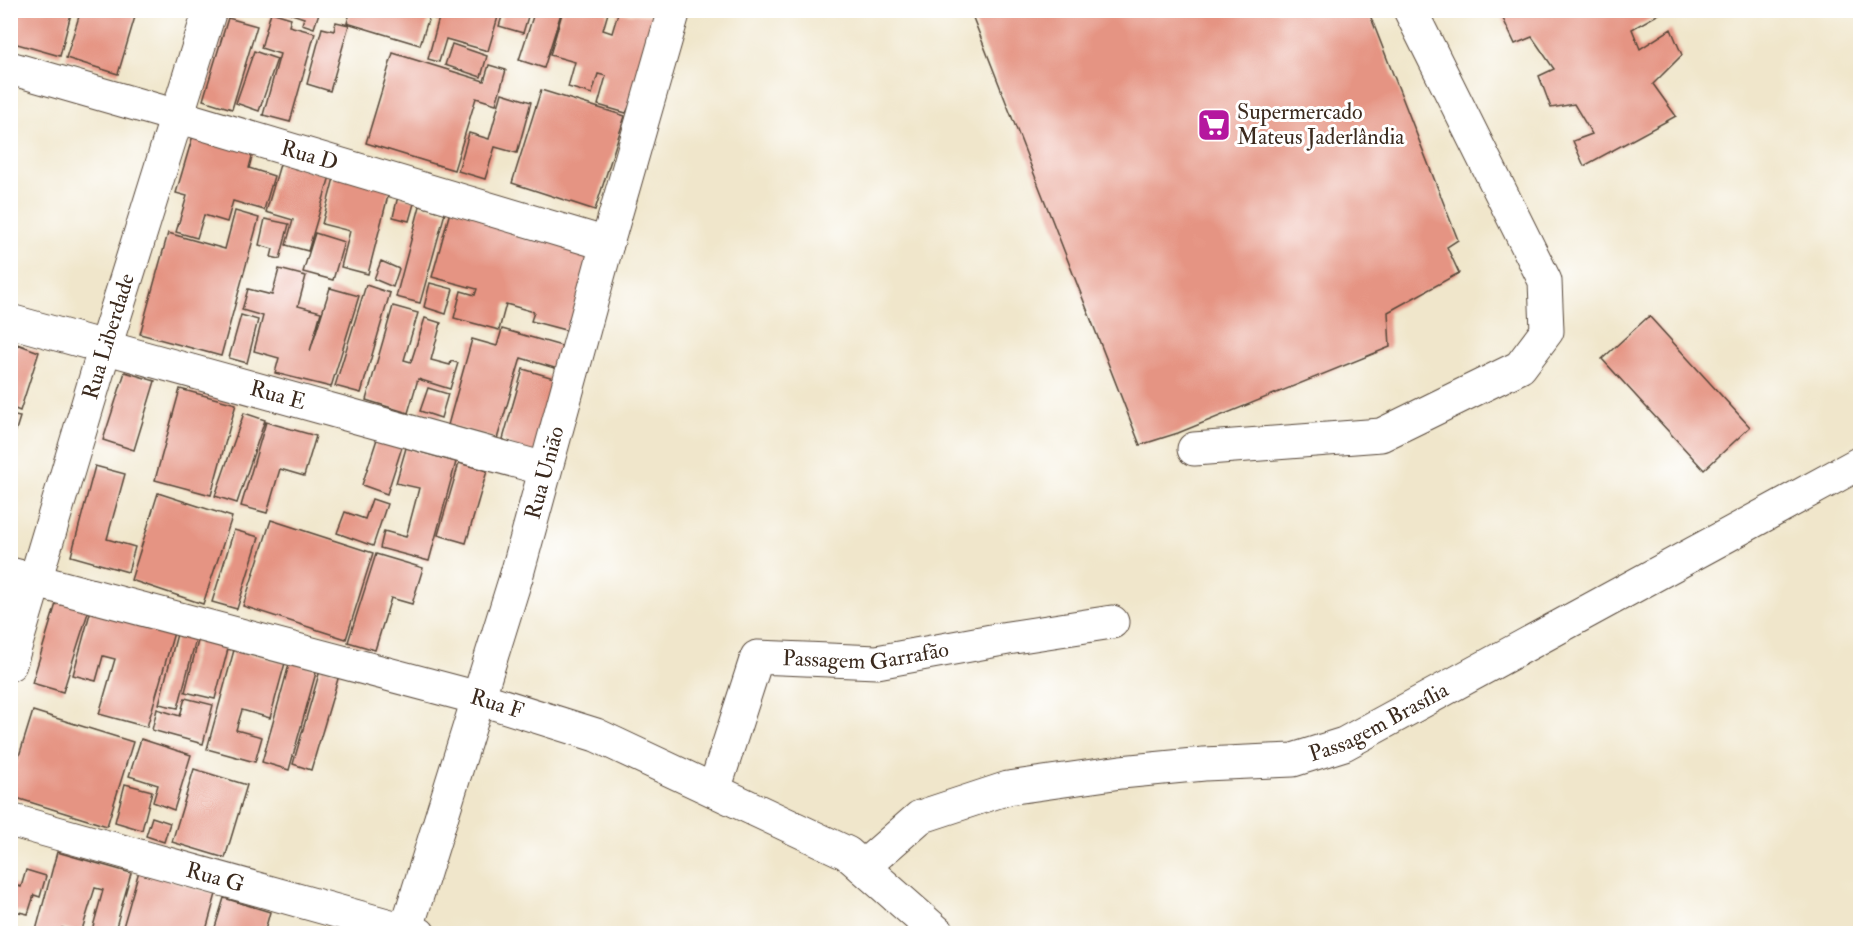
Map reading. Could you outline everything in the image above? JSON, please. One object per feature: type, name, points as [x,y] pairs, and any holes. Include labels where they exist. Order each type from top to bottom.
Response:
[{"type":"street","name":"Rua Liberdade","points":[[10,664],[23,578],[105,347],[210,10]]},
{"type":"street","points":[[1194,449],[1381,435],[1520,367],[1547,332],[1545,281],[1410,10]]},
{"type":"street","name":"Rua União","points":[[410,932],[478,698],[517,574],[607,244],[666,12]]},
{"type":"street","name":"Rua D","points":[[10,68],[607,244]]},
{"type":"street","name":"Rua E","points":[[10,321],[545,469]]},
{"type":"street","name":"Passagem Brasília","points":[[863,867],[920,817],[1008,788],[1133,771],[1293,759],[1344,744],[1860,463]]},
{"type":"street","name":"Rua F","points":[[23,578],[478,698],[596,735],[848,853],[939,933]]},
{"type":"street","name":"Passagem Garrafão","points":[[714,790],[757,657],[878,662],[1112,622]]},
{"type":"street","name":"Rua G","points":[[10,820],[410,932]]},
{"type":"building","points":[[10,10],[72,10],[60,56],[10,42]]},
{"type":"building","points":[[81,10],[137,10],[118,74],[66,58]]},
{"type":"building","points":[[290,10],[320,10],[314,28],[302,24],[304,18],[289,13]]},
{"type":"building","points":[[351,10],[438,10],[435,19],[429,17],[420,45],[347,23]]},
{"type":"building","points":[[441,10],[500,10],[488,51],[446,39],[439,62],[428,59]]},
{"type":"building","points":[[504,10],[530,10],[523,33],[499,26]]},
{"type":"building","points":[[535,10],[562,10],[544,68],[519,60]]},
{"type":"building","points":[[563,10],[601,10],[608,13],[603,30],[612,33],[618,13],[672,16],[626,113],[598,105],[606,76],[598,74],[592,94],[568,87],[575,62],[550,55]]},
{"type":"building","name":"Supermercado Mateus Jaderlândia","points":[[970,10],[1368,10],[1458,240],[1447,247],[1459,273],[1388,312],[1390,347],[1178,433],[1140,445]]},
{"type":"building","points":[[1499,10],[1656,10],[1659,14],[1632,29],[1640,49],[1671,29],[1682,55],[1653,84],[1676,116],[1584,166],[1573,141],[1592,134],[1574,104],[1551,108],[1539,76],[1554,69],[1532,37],[1515,44]]},
{"type":"building","points":[[271,12],[291,18],[289,26],[315,33],[290,122],[263,115],[280,54],[261,48]]},
{"type":"building","points":[[228,18],[257,26],[232,109],[203,100]]},
{"type":"building","points":[[336,22],[349,25],[330,91],[307,84],[322,28],[334,31]]},
{"type":"building","points":[[452,44],[487,56],[481,77],[445,65]]},
{"type":"building","points":[[254,51],[277,59],[259,111],[236,103]]},
{"type":"building","points":[[393,53],[484,81],[489,65],[506,70],[496,104],[476,98],[454,170],[366,143]]},
{"type":"building","points":[[541,90],[625,116],[595,210],[512,183]]},
{"type":"building","points":[[502,93],[531,102],[517,153],[495,147],[485,179],[458,171],[469,133],[489,139]]},
{"type":"building","points":[[194,132],[254,149],[249,168],[274,176],[264,210],[233,201],[227,222],[204,215],[197,238],[176,232],[187,196],[176,193]]},
{"type":"building","points":[[281,161],[330,176],[308,251],[286,245],[293,220],[266,212]]},
{"type":"building","points":[[335,174],[390,188],[368,274],[341,267],[350,231],[322,224]]},
{"type":"building","points":[[398,196],[415,200],[409,221],[393,217]]},
{"type":"building","points":[[420,206],[445,213],[420,303],[396,297]]},
{"type":"building","points":[[451,208],[607,244],[569,331],[531,321],[534,312],[506,304],[499,330],[454,318],[461,291],[475,295],[477,289],[432,277]]},
{"type":"building","points":[[235,211],[259,218],[221,356],[140,334],[168,233],[225,249]]},
{"type":"building","points":[[265,219],[289,224],[280,259],[271,257],[273,249],[259,245]]},
{"type":"building","points":[[315,233],[344,242],[333,280],[303,272]]},
{"type":"building","points":[[381,261],[399,269],[393,287],[374,279]]},
{"type":"building","points":[[279,269],[306,276],[298,306],[321,312],[310,351],[330,288],[359,296],[331,387],[275,373],[279,358],[254,351],[263,316],[242,310],[248,289],[272,295]]},
{"type":"building","points":[[430,283],[453,289],[446,314],[424,307]]},
{"type":"building","points":[[366,285],[390,293],[361,393],[335,386]]},
{"type":"building","points":[[393,306],[418,313],[404,360],[411,362],[425,318],[441,323],[431,360],[450,365],[451,361],[458,363],[450,389],[418,379],[408,413],[366,400]]},
{"type":"building","points":[[241,315],[258,320],[247,363],[229,358]]},
{"type":"building","points":[[1649,316],[1750,427],[1704,470],[1602,359]]},
{"type":"building","points":[[502,329],[565,347],[558,369],[521,358],[497,439],[448,425],[472,339],[497,346]]},
{"type":"building","points":[[17,344],[39,352],[20,411],[10,407],[10,364]]},
{"type":"building","points":[[523,369],[564,381],[545,469],[503,439]]},
{"type":"building","points":[[125,372],[155,381],[134,450],[103,440]]},
{"type":"building","points":[[428,388],[448,394],[441,418],[420,411]]},
{"type":"building","points":[[180,389],[236,404],[211,495],[155,480]]},
{"type":"building","points":[[244,413],[265,420],[237,503],[215,496]]},
{"type":"building","points":[[10,415],[20,417],[11,446],[10,446]]},
{"type":"building","points":[[266,422],[316,436],[304,476],[280,469],[267,513],[241,506]]},
{"type":"building","points":[[378,436],[403,444],[387,494],[362,485]]},
{"type":"building","points":[[406,448],[456,462],[429,561],[380,548],[384,531],[406,537],[419,488],[396,483]]},
{"type":"building","points":[[459,463],[487,471],[466,543],[438,535]]},
{"type":"building","points":[[95,466],[125,474],[107,539],[135,547],[128,572],[71,556]]},
{"type":"building","points":[[158,493],[232,517],[203,604],[131,580]]},
{"type":"building","points":[[372,499],[387,504],[373,546],[337,533],[345,512],[365,519]]},
{"type":"building","points":[[271,520],[373,553],[346,639],[243,606]]},
{"type":"building","points":[[234,530],[259,537],[237,609],[212,602]]},
{"type":"building","points":[[376,554],[423,568],[412,604],[391,598],[375,650],[348,642]]},
{"type":"building","points":[[58,597],[90,606],[63,692],[32,683]]},
{"type":"building","points":[[92,606],[175,629],[147,727],[99,714],[115,659],[103,656],[96,681],[73,675]]},
{"type":"building","points":[[178,630],[197,635],[178,708],[159,704]]},
{"type":"building","points":[[199,637],[229,645],[215,699],[185,692]]},
{"type":"building","points":[[234,650],[285,663],[270,718],[242,710],[236,730],[262,737],[255,762],[207,749]]},
{"type":"building","points":[[290,661],[317,669],[289,770],[262,762]]},
{"type":"building","points":[[321,667],[340,672],[311,770],[293,764]]},
{"type":"building","points":[[185,698],[213,705],[203,744],[152,730],[157,709],[180,716]]},
{"type":"building","points":[[33,711],[133,742],[107,826],[10,796],[10,785]]},
{"type":"building","points":[[141,739],[191,755],[174,810],[153,802],[158,785],[129,776]]},
{"type":"building","points":[[194,769],[247,785],[225,858],[172,842]]},
{"type":"building","points":[[125,784],[152,791],[142,830],[115,822]]},
{"type":"building","points":[[152,817],[170,823],[164,842],[146,836]]},
{"type":"building","points":[[57,852],[131,873],[114,934],[91,934],[103,890],[95,888],[81,933],[62,928],[61,934],[35,934]]},
{"type":"building","points":[[26,870],[46,876],[40,897],[34,895],[28,914],[10,910],[11,884],[21,887]]},
{"type":"building","points":[[139,871],[216,894],[205,934],[121,934]]},
{"type":"building","points":[[224,898],[270,912],[264,934],[213,934]]},
{"type":"place","name":"Supermercado Mateus Jaderlândia","points":[[1214,125]]}]
